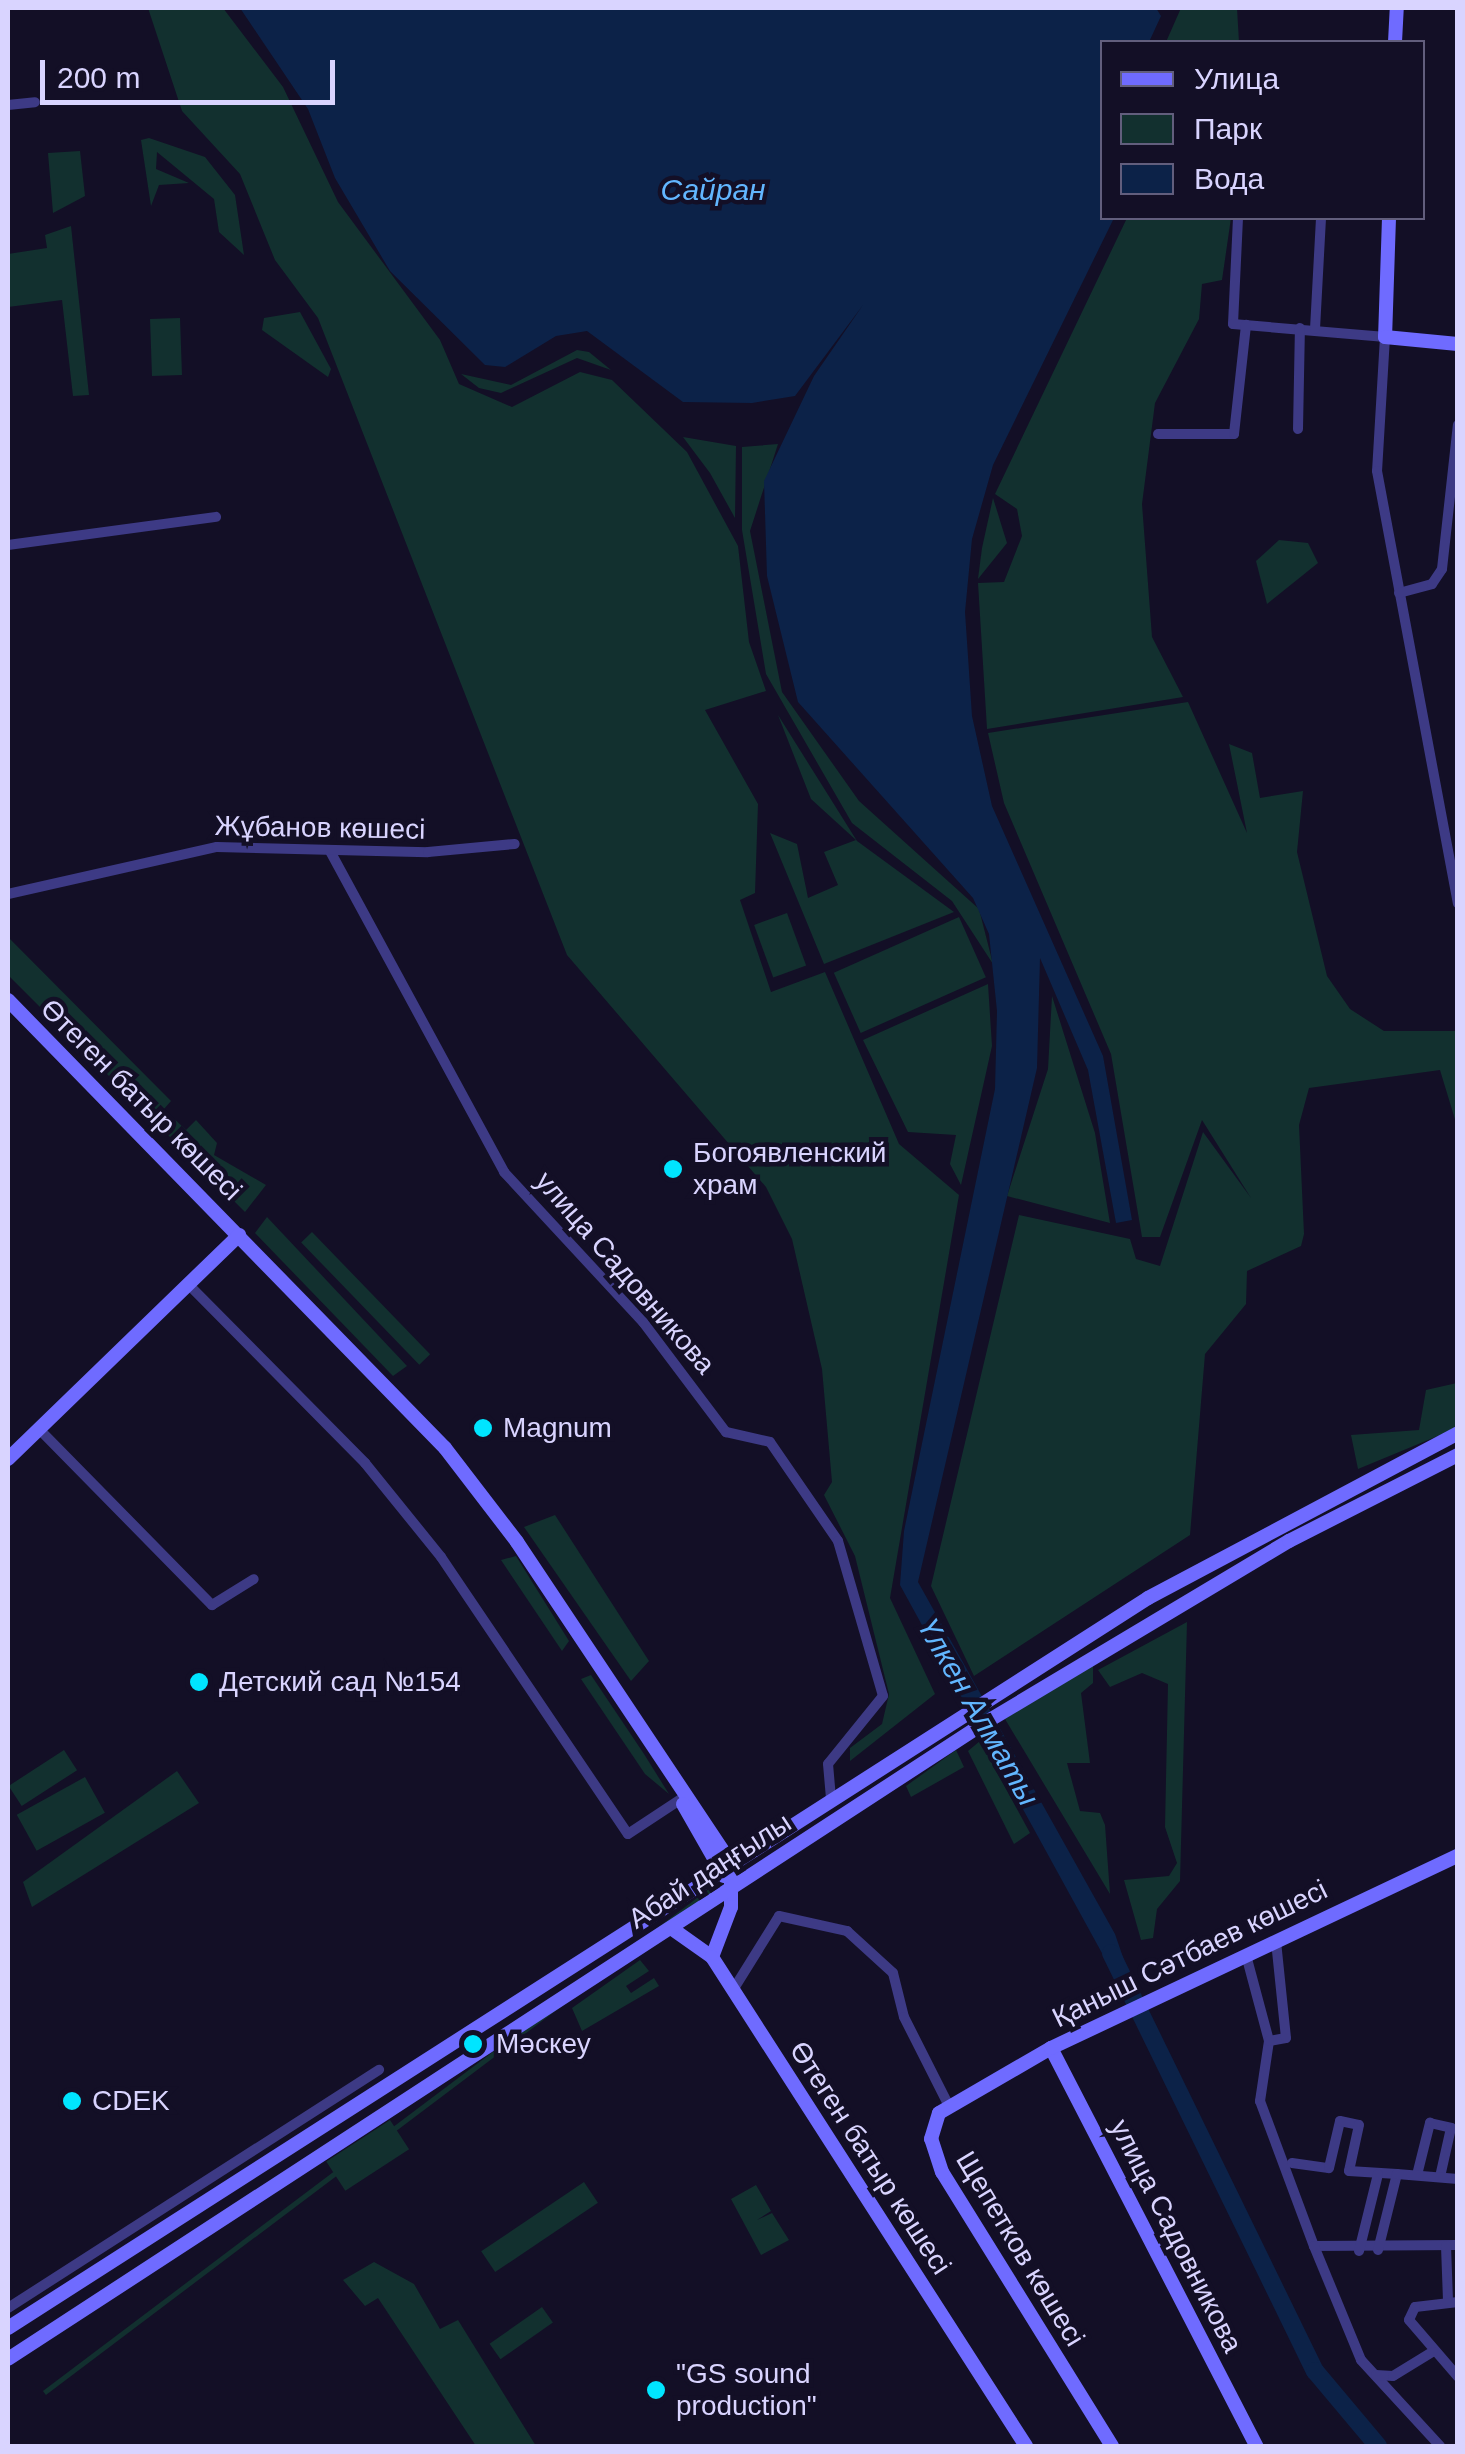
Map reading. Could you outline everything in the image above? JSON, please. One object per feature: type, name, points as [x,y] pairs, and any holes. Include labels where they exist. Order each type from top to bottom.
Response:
[{"type":"main road","points":[[1395,40],[1397,8]]},
{"type":"main road","points":[[1389,220],[1385,337],[1458,344]]},
{"type":"main road","name":"Өтеген батыр көшесі","points":[[8,1000],[444,1448],[517,1542],[682,1799]]},
{"type":"main road","points":[[8,1460],[239,1235]]},
{"type":"main road","name":"Абай даңғылы","points":[[8,2328],[831,1799],[1276,1522],[1458,1433]]},
{"type":"main road","name":"Абай даңғылы","points":[[8,2359],[1011,1707],[1289,1541],[1458,1456]]},
{"type":"main road","points":[[671,1928],[712,1957],[732,1888],[726,1866],[682,1799]]},
{"type":"main road","name":"Қаныш Сәтбаев көшесі","points":[[947,2102],[1051,2048],[1458,1856]]},
{"type":"main road","name":"Өтеген батыр көшесі","points":[[712,1957],[1026,2446]]},
{"type":"main road","name":"улица Садовникова","points":[[1051,2048],[1256,2446]]},
{"type":"main road","name":"Щепетков көшесі","points":[[947,2102],[933,2126],[936,2162],[1112,2446]]},
{"type":"street","points":[[8,106],[35,102]]},
{"type":"street","points":[[1238,220],[1233,324],[1385,337],[1377,472],[1457,900]]},
{"type":"street","points":[[1315,329],[1320,220]]},
{"type":"street","points":[[1158,434],[1234,434],[1246,325]]},
{"type":"street","points":[[1298,429],[1300,328]]},
{"type":"street","points":[[1399,593],[1432,584],[1442,569],[1458,425]]},
{"type":"street","points":[[8,544],[216,518]]},
{"type":"street","name":"Жұбанов көшесі","points":[[8,894],[198,849],[330,851],[515,844]]},
{"type":"street","name":"улица Садовникова","points":[[330,851],[504,1172],[643,1322],[726,1432],[770,1442],[838,1541],[884,1696],[828,1764],[831,1799]]},
{"type":"street","points":[[188,1284],[334,1429],[430,1544],[628,1834],[682,1799]]},
{"type":"street","points":[[39,1429],[212,1604],[254,1579]]},
{"type":"street","points":[[733,1990],[780,1916],[846,1931],[880,1954],[947,2102]]},
{"type":"street","points":[[1269,2041],[1286,2038],[1276,1941]]},
{"type":"street","points":[[1246,1955],[1269,2041],[1260,2101],[1350,2338],[1374,2374],[1440,2446]]},
{"type":"street","points":[[8,2308],[380,2070]]},
{"type":"street","points":[[1329,2168],[1340,2121],[1359,2124],[1349,2171]]},
{"type":"street","points":[[1417,2176],[1430,2123],[1451,2128],[1440,2177]]},
{"type":"street","points":[[1292,2163],[1458,2179]]},
{"type":"street","points":[[1359,2251],[1378,2174]]},
{"type":"street","points":[[1378,2250],[1397,2174]]},
{"type":"street","points":[[1314,2246],[1359,2251],[1452,2246],[1453,2302],[1410,2313],[1432,2352],[1458,2377]]},
{"type":"street","points":[[1374,2374],[1394,2376],[1432,2352]]},
{"type":"green space","points":[[148,8],[223,8],[283,87],[338,202],[440,340],[459,384],[512,407],[580,372],[612,380],[687,452],[738,546],[749,642],[766,691],[705,710],[758,804],[755,893],[740,900],[771,992],[825,972],[899,1144],[959,1195],[890,1598],[935,1694],[850,1761],[850,1748],[882,1724],[889,1694],[855,1556],[824,1495],[832,1482],[822,1369],[792,1239],[766,1187],[567,955],[318,318],[275,260],[240,174],[182,111]]},
{"type":"green space","points":[[1181,8],[1237,8],[1239,40],[1167,40]]},
{"type":"green space","points":[[149,138],[205,157],[235,195],[244,255],[219,232],[214,199],[157,152],[156,169],[189,183],[159,185],[151,206],[141,140]]},
{"type":"green space","points":[[80,151],[85,196],[53,213],[48,153]]},
{"type":"green space","points":[[1126,220],[1231,220],[1222,280],[1202,284],[1199,319],[1155,403],[1142,504],[1152,637],[1183,697],[987,729],[978,583],[1004,582],[1022,536],[1017,509],[995,494]]},
{"type":"green space","points":[[71,226],[89,395],[73,396],[62,300],[8,307],[8,254],[47,248],[45,235]]},
{"type":"green space","points":[[300,312],[331,369],[328,377],[262,330],[264,318]]},
{"type":"green space","points":[[180,318],[182,375],[152,376],[150,319]]},
{"type":"green space","points":[[577,350],[589,352],[611,370],[577,358],[501,393],[479,388],[461,374],[511,385]]},
{"type":"green space","points":[[683,437],[736,446],[735,518],[710,473]]},
{"type":"green space","points":[[778,444],[750,531],[782,692],[859,801],[979,909],[993,964],[952,901],[852,823],[766,674],[742,530],[742,447]]},
{"type":"green space","points":[[993,498],[1007,543],[978,579],[982,548]]},
{"type":"green space","points":[[1279,540],[1308,543],[1318,563],[1267,604],[1256,561]]},
{"type":"green space","points":[[1188,702],[1247,833],[1229,744],[1252,753],[1260,798],[1303,791],[1297,852],[1327,976],[1350,1009],[1384,1031],[1457,1031],[1457,1126],[1440,1070],[1309,1088],[1299,1125],[1304,1234],[1301,1246],[1247,1271],[1246,1304],[1205,1354],[1190,1535],[974,1676],[931,1586],[1019,1215],[1130,1239],[1136,1259],[1160,1266],[1203,1132],[1251,1198],[1202,1120],[1160,1237],[1142,1237],[1111,1054],[1004,803],[988,733]]},
{"type":"green space","points":[[778,715],[857,841],[954,912],[824,964],[770,833],[797,844],[808,898],[838,885],[824,852],[856,840],[811,799]]},
{"type":"green space","points":[[787,913],[806,966],[773,978],[754,925]]},
{"type":"green space","points":[[959,917],[986,977],[861,1033],[834,973]]},
{"type":"green space","points":[[8,937],[171,1101],[164,1109],[186,1130],[196,1120],[217,1143],[214,1155],[266,1185],[245,1212],[8,975]]},
{"type":"green space","points":[[988,984],[992,1046],[961,1185],[950,1164],[956,1135],[908,1132],[863,1040]]},
{"type":"green space","points":[[1052,996],[1095,1133],[1110,1223],[1007,1196],[1048,1069]]},
{"type":"green space","points":[[267,1217],[407,1366],[393,1376],[255,1233]]},
{"type":"green space","points":[[312,1232],[430,1354],[419,1365],[301,1242]]},
{"type":"green space","points":[[1457,1383],[1457,1428],[1358,1469],[1351,1435],[1419,1430],[1426,1390]]},
{"type":"green space","points":[[555,1515],[649,1661],[631,1681],[524,1527]]},
{"type":"green space","points":[[516,1556],[569,1641],[562,1651],[501,1560]]},
{"type":"green space","points":[[1187,1622],[1180,1881],[1157,1909],[1153,1938],[1141,1940],[1124,1880],[1169,1876],[1177,1863],[1165,1827],[1168,1684],[1142,1673],[1110,1687],[1098,1670]]},
{"type":"green space","points":[[1093,1663],[1093,1683],[1081,1693],[1090,1763],[1067,1763],[1080,1811],[1100,1813],[1105,1825],[1110,1894],[1005,1719]]},
{"type":"green space","points":[[591,1675],[669,1794],[645,1774],[581,1679]]},
{"type":"green space","points":[[980,1741],[1030,1833],[1014,1844],[968,1751]]},
{"type":"green space","points":[[64,1750],[77,1770],[22,1806],[9,1786]]},
{"type":"green space","points":[[956,1750],[964,1767],[911,1797],[906,1786]]},
{"type":"green space","points":[[177,1771],[199,1803],[32,1907],[23,1882]]},
{"type":"green space","points":[[85,1777],[105,1813],[37,1851],[17,1815]]},
{"type":"green space","points":[[709,1889],[712,1893],[46,2395],[43,2391]]},
{"type":"green space","points":[[640,1960],[649,1971],[626,1986],[631,1993],[654,1978],[659,1986],[582,2031],[572,2008]]},
{"type":"green space","points":[[390,2120],[409,2149],[345,2191],[326,2161]]},
{"type":"green space","points":[[584,2182],[598,2203],[495,2272],[481,2251]]},
{"type":"green space","points":[[756,2185],[771,2211],[757,2220],[772,2213],[789,2240],[761,2255],[731,2199]]},
{"type":"green space","points":[[374,2262],[414,2284],[440,2329],[458,2320],[536,2446],[476,2446],[378,2298],[365,2306],[343,2280]]},
{"type":"green space","points":[[542,2307],[553,2323],[500,2359],[490,2344]]},
{"type":"water","name":"Сайран","points":[[240,8],[1156,8],[1161,16],[1150,40],[1100,40],[1100,220],[1113,220],[993,465],[972,539],[965,612],[972,716],[992,806],[1103,1056],[1132,1220],[1116,1223],[1088,1070],[1040,958],[1037,1068],[918,1582],[1115,1934],[1127,1969],[1114,1975],[900,1585],[904,1531],[995,1089],[997,1011],[989,934],[973,898],[798,702],[767,576],[764,481],[814,376],[863,305],[795,396],[752,403],[683,402],[587,331],[556,336],[505,367],[485,365],[390,271],[335,178],[308,109]]},
{"type":"waterway","name":"Үлкен Алматы","points":[[1111,1953],[1315,2371],[1378,2446]]},
{"type":"place","name":"Богоявленский храм","points":[[673,1169]]},
{"type":"place","name":"Magnum","points":[[483,1428]]},
{"type":"place","name":"Детский сад №154","points":[[199,1682]]},
{"type":"place","name":"Мәскеу","points":[[473,2044]]},
{"type":"place","name":"CDEK","points":[[72,2101]]},
{"type":"place","name":"\"GS sound production\"","points":[[656,2390]]}]
